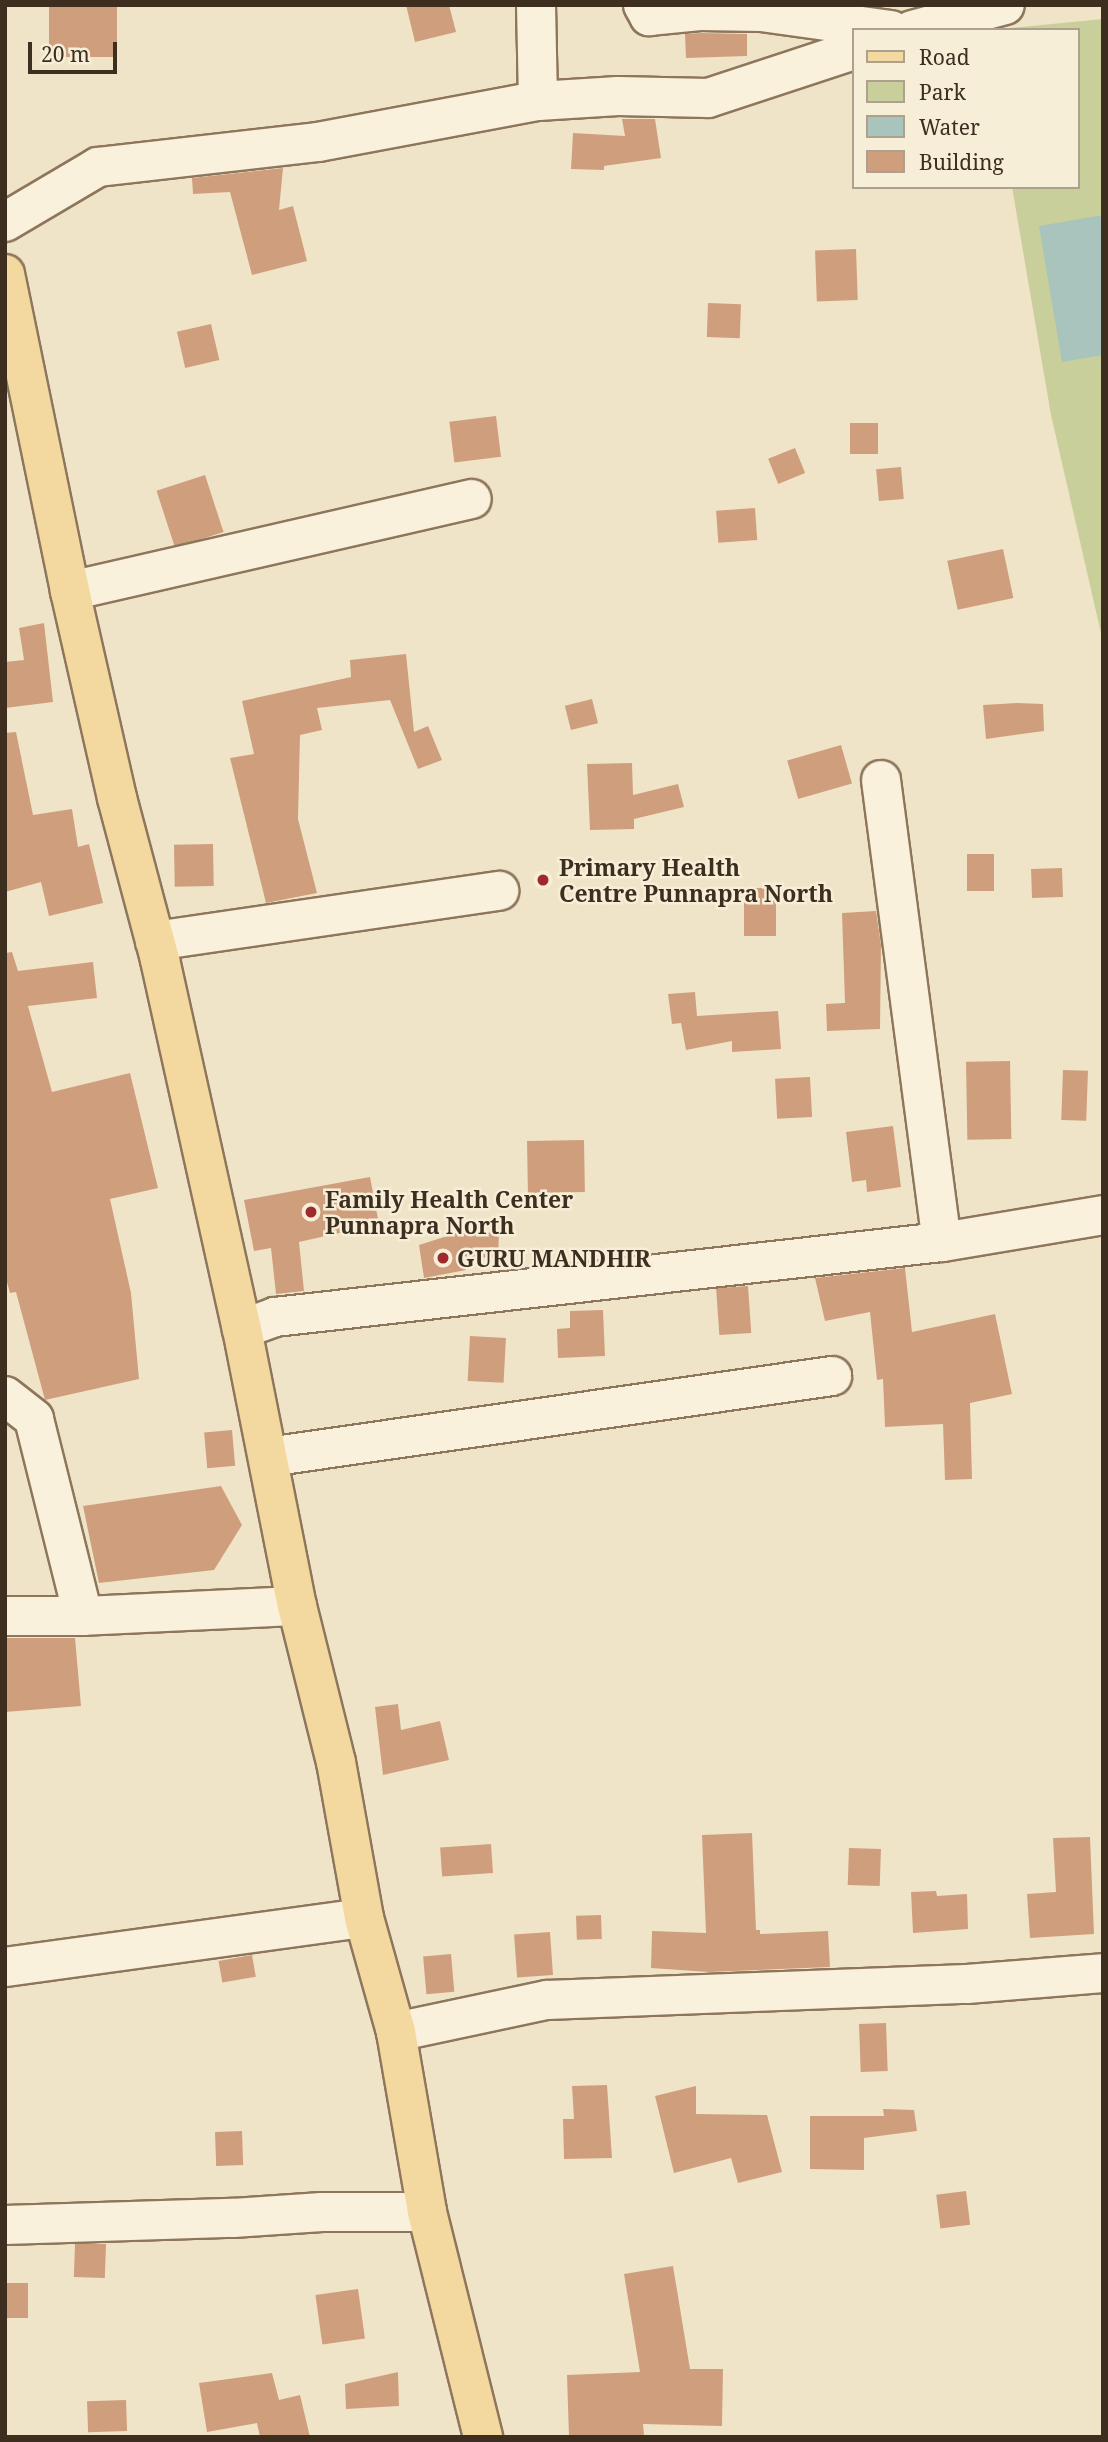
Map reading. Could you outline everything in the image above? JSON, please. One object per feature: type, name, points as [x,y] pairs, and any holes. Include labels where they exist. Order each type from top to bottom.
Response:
[{"type":"main road","points":[[5,274],[70,591],[117,798],[155,941],[242,1329],[297,1606],[336,1762],[364,1918],[396,2032],[427,2213],[483,2437]]},
{"type":"street","points":[[536,5],[538,101]]},
{"type":"street","points":[[643,5],[649,16],[700,11],[761,12],[877,28]]},
{"type":"street","points":[[919,28],[1005,5]]},
{"type":"street","points":[[5,222],[98,167],[318,142],[538,101],[618,96],[708,98],[852,51]]},
{"type":"street","points":[[70,591],[472,499]]},
{"type":"street","points":[[881,780],[942,1242]]},
{"type":"street","points":[[155,941],[499,891]]},
{"type":"street","points":[[242,1329],[275,1317],[942,1242],[1103,1215]]},
{"type":"street","points":[[268,1457],[832,1376]]},
{"type":"street","points":[[5,1396],[34,1419],[83,1616]]},
{"type":"street","points":[[5,1616],[83,1616],[297,1606]]},
{"type":"street","points":[[5,1967],[364,1918]]},
{"type":"street","points":[[396,2032],[547,2000],[967,1984],[1103,1973]]},
{"type":"street","points":[[5,2225],[233,2218],[322,2212],[427,2213]]},
{"type":"green space","points":[[1103,19],[1103,642],[1051,415],[1012,189],[1080,189],[1080,28],[1011,28]]},
{"type":"water","points":[[1103,215],[1103,355],[1062,362],[1039,226]]},
{"type":"building","points":[[49,5],[117,5],[117,57],[49,57]]},
{"type":"building","points":[[406,5],[449,5],[456,32],[415,42]]},
{"type":"building","points":[[685,34],[747,34],[747,56],[686,58]]},
{"type":"building","points":[[622,119],[655,119],[661,158],[604,166],[604,170],[571,169],[573,133],[625,136]]},
{"type":"building","points":[[283,168],[279,210],[293,206],[307,261],[252,275],[230,192],[193,194],[192,178]]},
{"type":"building","points":[[856,249],[858,300],[817,301],[815,250]]},
{"type":"building","points":[[708,303],[741,304],[740,338],[707,337]]},
{"type":"building","points":[[211,324],[219,360],[185,368],[177,332]]},
{"type":"building","points":[[496,416],[501,457],[454,462],[449,422]]},
{"type":"building","points":[[850,423],[878,423],[878,454],[850,454]]},
{"type":"building","points":[[795,448],[805,473],[778,484],[768,459]]},
{"type":"building","points":[[901,467],[904,499],[879,501],[876,469]]},
{"type":"building","points":[[205,475],[224,532],[175,548],[156,491]]},
{"type":"building","points":[[755,508],[757,540],[718,543],[716,511]]},
{"type":"building","points":[[1003,549],[1013,598],[958,610],[947,561]]},
{"type":"building","points":[[44,623],[53,702],[5,708],[5,662],[24,660],[19,628]]},
{"type":"building","points":[[406,654],[414,732],[428,726],[442,760],[418,769],[390,700],[317,708],[322,730],[300,735],[298,819],[317,893],[266,903],[230,758],[254,754],[242,701],[351,677],[350,660]]},
{"type":"building","points":[[592,699],[598,723],[571,730],[565,706]]},
{"type":"building","points":[[1043,704],[1044,731],[986,739],[983,705]]},
{"type":"building","points":[[16,732],[33,815],[72,809],[78,847],[89,844],[103,903],[49,916],[41,882],[5,892],[5,733]]},
{"type":"building","points":[[841,745],[852,783],[798,799],[787,760]]},
{"type":"building","points":[[632,763],[633,795],[678,784],[684,807],[634,819],[634,829],[590,830],[587,764]]},
{"type":"building","points":[[213,844],[214,886],[175,887],[174,845]]},
{"type":"building","points":[[967,854],[994,854],[994,891],[967,891]]},
{"type":"building","points":[[1062,868],[1063,897],[1032,898],[1031,869]]},
{"type":"building","points":[[744,888],[776,888],[776,936],[744,936]]},
{"type":"building","points":[[876,911],[881,945],[880,1029],[827,1031],[826,1004],[845,1003],[842,913]]},
{"type":"building","points":[[12,952],[18,971],[93,962],[97,998],[28,1006],[52,1092],[130,1073],[158,1188],[110,1199],[131,1293],[139,1379],[45,1400],[16,1292],[10,1293],[5,1275],[5,953]]},
{"type":"building","points":[[695,992],[697,1016],[778,1011],[781,1049],[732,1052],[732,1041],[686,1050],[681,1023],[672,1024],[668,994]]},
{"type":"building","points":[[1010,1061],[1011,1139],[967,1140],[966,1062]]},
{"type":"building","points":[[1063,1070],[1088,1071],[1086,1121],[1061,1120]]},
{"type":"building","points":[[810,1077],[812,1117],[777,1119],[775,1079]]},
{"type":"building","points":[[893,1126],[901,1187],[867,1192],[866,1180],[852,1182],[846,1132]]},
{"type":"building","points":[[584,1140],[585,1192],[528,1193],[527,1141]]},
{"type":"building","name":"Family Health Center Punnapra North","points":[[370,1177],[379,1224],[299,1242],[304,1291],[276,1294],[271,1248],[254,1251],[244,1200]]},
{"type":"building","name":"GURU MANDHIR","points":[[463,1231],[499,1233],[498,1258],[465,1257],[466,1270],[424,1278],[419,1245]]},
{"type":"building","points":[[905,1268],[912,1332],[995,1314],[1012,1394],[970,1403],[972,1479],[945,1480],[943,1424],[885,1427],[883,1379],[877,1380],[870,1312],[825,1321],[815,1278]]},
{"type":"building","points":[[748,1286],[751,1333],[719,1335],[716,1288]]},
{"type":"building","points":[[603,1310],[605,1356],[558,1358],[557,1329],[570,1328],[570,1311]]},
{"type":"building","points":[[470,1336],[506,1338],[504,1383],[468,1381]]},
{"type":"building","points":[[232,1430],[235,1466],[207,1468],[204,1432]]},
{"type":"building","points":[[221,1486],[242,1525],[214,1570],[99,1583],[83,1506]]},
{"type":"building","points":[[5,1638],[75,1638],[81,1706],[5,1712]]},
{"type":"building","points":[[398,1704],[401,1730],[440,1721],[449,1760],[383,1775],[375,1707]]},
{"type":"building","points":[[752,1833],[756,1930],[760,1930],[760,1934],[828,1931],[830,1967],[709,1972],[651,1968],[652,1931],[706,1933],[702,1835]]},
{"type":"building","points":[[1090,1837],[1094,1934],[1030,1938],[1027,1894],[1056,1892],[1053,1838]]},
{"type":"building","points":[[491,1844],[493,1873],[442,1876],[440,1848]]},
{"type":"building","points":[[849,1848],[881,1849],[880,1886],[848,1885]]},
{"type":"building","points":[[936,1891],[937,1896],[967,1894],[968,1929],[913,1933],[911,1892]]},
{"type":"building","points":[[601,1915],[602,1939],[577,1940],[576,1916]]},
{"type":"building","points":[[550,1932],[553,1975],[517,1977],[514,1935]]},
{"type":"building","points":[[451,1954],[454,1992],[426,1994],[423,1956]]},
{"type":"building","points":[[252,1955],[256,1977],[222,1983],[219,1961]]},
{"type":"building","points":[[886,2023],[888,2071],[861,2072],[859,2024]]},
{"type":"building","points":[[607,2085],[612,2158],[564,2159],[563,2119],[574,2119],[572,2086]]},
{"type":"building","points":[[696,2086],[696,2114],[767,2115],[782,2172],[738,2183],[731,2158],[674,2173],[655,2096]]},
{"type":"building","points":[[883,2109],[914,2110],[917,2131],[864,2138],[864,2170],[810,2169],[810,2116],[884,2116]]},
{"type":"building","points":[[242,2131],[243,2165],[216,2166],[215,2132]]},
{"type":"building","points":[[966,2191],[970,2225],[940,2228],[936,2195]]},
{"type":"building","points":[[75,2243],[106,2244],[105,2278],[74,2277]]},
{"type":"building","points":[[673,2266],[690,2369],[723,2369],[722,2426],[643,2424],[644,2435],[569,2437],[567,2375],[640,2372],[624,2274]]},
{"type":"building","points":[[5,2283],[28,2283],[28,2318],[5,2318]]},
{"type":"building","points":[[358,2289],[365,2339],[322,2344],[315,2295]]},
{"type":"building","points":[[398,2372],[399,2406],[346,2409],[345,2384]]},
{"type":"building","points":[[272,2373],[279,2400],[300,2395],[310,2437],[260,2437],[257,2423],[207,2432],[199,2383]]},
{"type":"building","points":[[126,2400],[127,2431],[88,2432],[87,2401]]},
{"type":"place","name":"Primary Health Centre Punnapra North","points":[[543,880]]},
{"type":"place","name":"Family Health Center Punnapra North","points":[[311,1212]]},
{"type":"place","name":"GURU MANDHIR","points":[[443,1258]]}]
